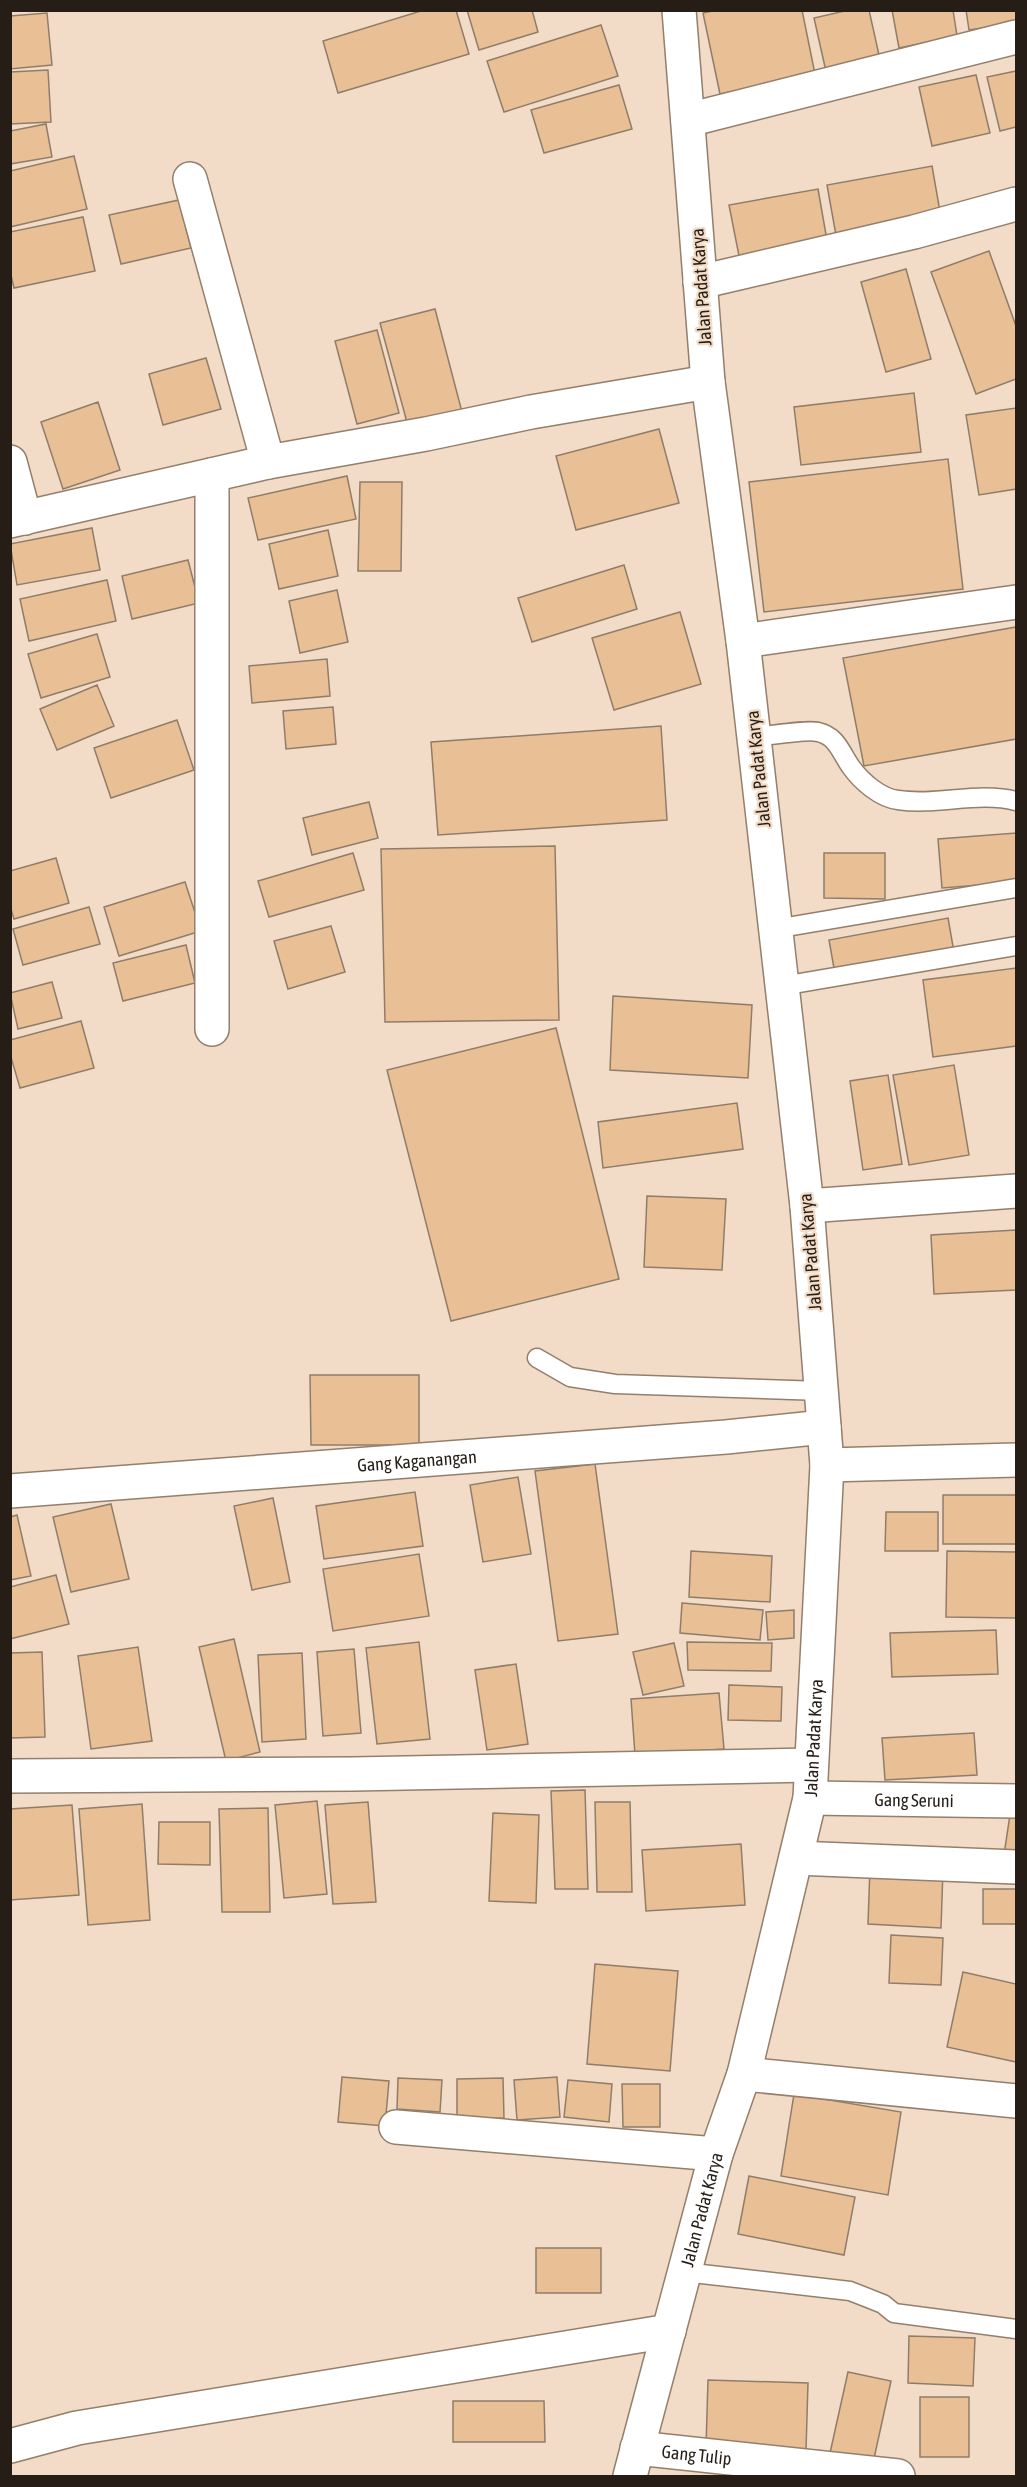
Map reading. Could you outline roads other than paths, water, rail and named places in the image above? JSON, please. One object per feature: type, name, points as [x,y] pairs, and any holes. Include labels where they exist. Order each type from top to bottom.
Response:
[{"type":"street","name":"Jalan Padat Karya","points":[[633,2462],[716,2154],[744,2074],[810,1798],[827,1465],[807,1206],[743,641],[708,382],[679,10]]},
{"type":"street","points":[[688,120],[1017,37]]},
{"type":"street","points":[[190,179],[268,462]]},
{"type":"street","points":[[700,282],[914,232],[1017,204]]},
{"type":"street","points":[[10,462],[18,520],[268,462],[426,434],[531,412],[708,382]]},
{"type":"street","points":[[212,476],[212,1029]]},
{"type":"street","points":[[743,641],[1017,602]]},
{"type":"street","points":[[807,1206],[1017,1191]]},
{"type":"street","name":"Gang Kaganangan","points":[[10,1491],[726,1437],[824,1427]]},
{"type":"street","points":[[827,1465],[1017,1460]]},
{"type":"street","points":[[10,1776],[353,1774],[810,1765]]},
{"type":"street","name":"Gang Seruni","points":[[810,1798],[1017,1800]]},
{"type":"street","points":[[796,1858],[1017,1867]]},
{"type":"street","points":[[744,2074],[1017,2101]]},
{"type":"street","points":[[396,2127],[716,2154]]},
{"type":"street","points":[[10,2446],[89,2426],[669,2331]]},
{"type":"street","name":"Gang Tulip","points":[[633,2462],[898,2476]]},
{"type":"lane","points":[[754,737],[818,732],[837,741],[851,767],[873,789],[897,800],[970,800],[998,796],[1017,801]]},
{"type":"lane","points":[[775,929],[1017,888]]},
{"type":"lane","points":[[782,986],[1017,946]]},
{"type":"lane","points":[[537,1358],[570,1377],[615,1384],[822,1391]]},
{"type":"lane","points":[[684,2272],[850,2291],[883,2304],[894,2313],[1017,2329]]}]
